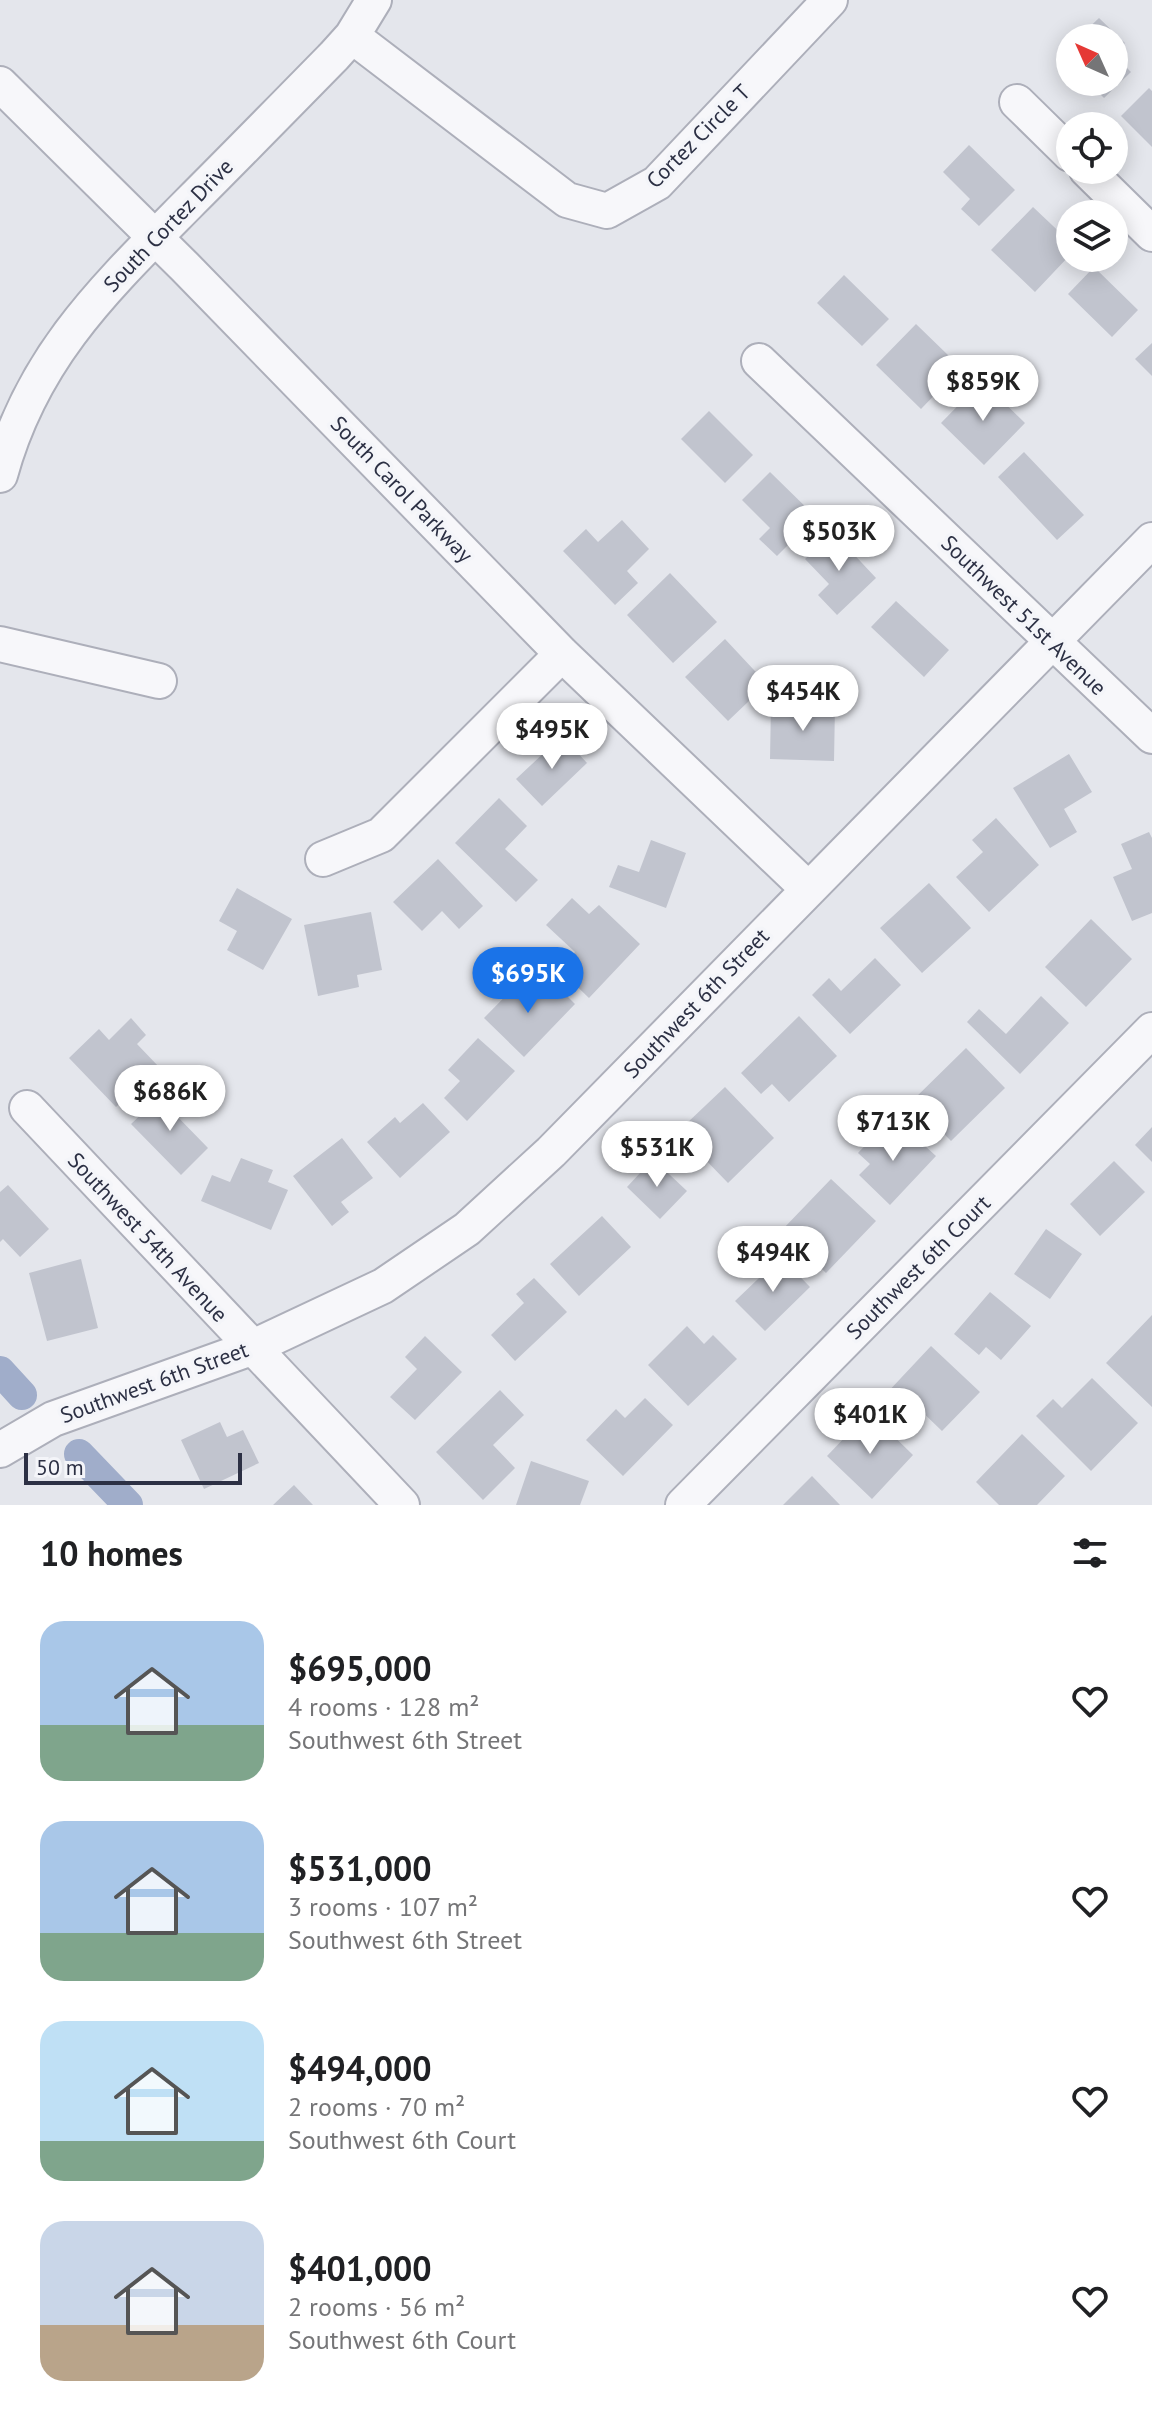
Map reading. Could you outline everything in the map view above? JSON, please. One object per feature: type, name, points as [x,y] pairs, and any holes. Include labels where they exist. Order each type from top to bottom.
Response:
[{"type":"street","name":"South Cortez Drive","points":[[0,475],[19,420],[41,373],[71,328],[98,296],[352,36],[374,0]]},
{"type":"street","name":"Cortez Circle T","points":[[352,36],[567,200],[607,211],[657,183],[830,0]]},
{"type":"street","name":"South Carol Parkway","points":[[0,84],[155,237],[562,654],[808,889]]},
{"type":"street","points":[[1017,102],[1056,140]]},
{"type":"street","points":[[1101,184],[1152,234]]},
{"type":"street","name":"Southwest 51st Avenue","points":[[759,361],[1152,736]]},
{"type":"street","name":"Southwest 6th Street","points":[[0,1450],[53,1419],[251,1348],[383,1286],[467,1229],[551,1152],[1152,540]]},
{"type":"street","points":[[0,644],[159,681]]},
{"type":"street","points":[[323,859],[381,835],[562,654]]},
{"type":"street","name":"Southwest 6th Court","points":[[683,1505],[1152,1030]]},
{"type":"street","name":"Southwest 54th Avenue","points":[[27,1108],[402,1505]]},
{"type":"building","points":[[1149,88],[1152,91],[1152,147],[1128,123],[1128,112],[1125,112]]},
{"type":"building","points":[[969,145],[1015,190],[979,226],[961,209],[970,199],[943,172]]},
{"type":"building","points":[[1033,207],[1056,229],[1056,270],[1035,292],[991,250]]},
{"type":"building","points":[[1089,272],[1099,272],[1138,310],[1112,337],[1068,294]]},
{"type":"building","points":[[844,275],[889,319],[862,346],[817,303]]},
{"type":"building","points":[[916,324],[950,357],[939,369],[950,379],[921,409],[876,365]]},
{"type":"building","points":[[1152,343],[1152,376],[1135,359]]},
{"type":"building","points":[[982,381],[1025,423],[984,465],[941,423]]},
{"type":"building","points":[[709,411],[753,455],[725,483],[681,439]]},
{"type":"building","points":[[1024,452],[1084,515],[1057,540],[998,477]]},
{"type":"building","points":[[770,472],[816,517],[777,556],[759,539],[770,528],[742,500]]},
{"type":"building","points":[[622,520],[649,549],[627,571],[638,583],[615,605],[563,551],[586,529],[598,542]]},
{"type":"building","points":[[833,532],[876,578],[837,615],[818,595],[829,584],[805,559]]},
{"type":"building","points":[[670,573],[717,622],[673,663],[627,615]]},
{"type":"building","points":[[896,601],[949,650],[924,677],[871,627]]},
{"type":"building","points":[[725,639],[767,684],[728,721],[685,677]]},
{"type":"building","points":[[771,705],[835,706],[834,761],[770,759]]},
{"type":"building","points":[[562,736],[587,763],[542,806],[516,779]]},
{"type":"building","points":[[1069,754],[1092,792],[1064,809],[1077,832],[1050,848],[1013,788]]},
{"type":"building","points":[[499,798],[527,826],[505,849],[538,880],[516,902],[455,843]]},
{"type":"building","points":[[996,818],[1039,865],[989,912],[956,877],[983,852],[972,840]]},
{"type":"building","points":[[1149,832],[1152,838],[1152,913],[1132,921],[1113,877],[1132,869],[1121,844]]},
{"type":"building","points":[[651,840],[686,853],[666,908],[609,887],[618,865],[639,872]]},
{"type":"building","points":[[438,859],[483,906],[459,929],[442,911],[422,931],[393,902]]},
{"type":"building","points":[[929,883],[971,928],[922,973],[880,928]]},
{"type":"building","points":[[237,888],[292,919],[263,970],[227,950],[237,931],[219,921]]},
{"type":"building","points":[[572,898],[589,914],[599,905],[640,944],[589,998],[559,969],[575,952],[546,925]]},
{"type":"building","points":[[371,912],[382,970],[357,975],[359,987],[318,996],[304,925]]},
{"type":"building","points":[[1091,919],[1132,959],[1086,1007],[1045,967]]},
{"type":"building","points":[[875,958],[901,985],[850,1034],[812,995],[829,978],[841,991]]},
{"type":"building","points":[[526,975],[551,999],[560,989],[575,1004],[524,1057],[484,1018]]},
{"type":"building","points":[[1041,996],[1069,1023],[1020,1074],[967,1022],[979,1009],[1006,1034]]},
{"type":"building","points":[[799,1016],[837,1056],[789,1102],[772,1084],[761,1094],[741,1073]]},
{"type":"building","points":[[131,1018],[146,1035],[137,1044],[159,1067],[116,1107],[69,1058],[99,1029],[109,1040]]},
{"type":"building","points":[[478,1038],[515,1071],[467,1121],[444,1098],[460,1081],[448,1070]]},
{"type":"building","points":[[966,1048],[1005,1088],[951,1141],[912,1101]]},
{"type":"building","points":[[725,1087],[774,1138],[728,1183],[696,1150],[704,1143],[686,1124]]},
{"type":"building","points":[[169,1088],[181,1101],[171,1110],[208,1148],[181,1175],[131,1124]]},
{"type":"building","points":[[423,1103],[450,1132],[400,1178],[367,1142],[395,1117],[400,1123]]},
{"type":"building","points":[[884,1125],[904,1143],[912,1134],[936,1156],[890,1205],[859,1175],[870,1164],[858,1153]]},
{"type":"building","points":[[1152,1127],[1152,1162],[1135,1145]]},
{"type":"building","points":[[342,1138],[373,1178],[341,1202],[349,1212],[332,1226],[293,1176]]},
{"type":"building","points":[[241,1158],[273,1170],[268,1182],[288,1190],[271,1230],[201,1201],[212,1175],[230,1182]]},
{"type":"building","points":[[653,1159],[687,1191],[660,1219],[627,1187]]},
{"type":"building","points":[[1114,1161],[1145,1192],[1100,1236],[1070,1204]]},
{"type":"building","points":[[831,1179],[876,1221],[826,1273],[782,1230]]},
{"type":"building","points":[[8,1185],[49,1229],[20,1257],[3,1239],[0,1242],[0,1192]]},
{"type":"building","points":[[602,1216],[631,1247],[579,1296],[550,1264]]},
{"type":"building","points":[[1046,1229],[1082,1254],[1050,1299],[1014,1274]]},
{"type":"building","points":[[781,1257],[810,1287],[765,1331],[735,1301]]},
{"type":"building","points":[[81,1259],[98,1328],[47,1341],[29,1273]]},
{"type":"building","points":[[534,1278],[567,1312],[515,1361],[491,1335],[524,1303],[516,1294]]},
{"type":"building","points":[[990,1292],[1031,1326],[1001,1360],[986,1347],[979,1355],[954,1334]]},
{"type":"building","points":[[1152,1315],[1152,1407],[1106,1363]]},
{"type":"building","points":[[687,1326],[704,1344],[713,1335],[737,1359],[688,1406],[648,1365]]},
{"type":"building","points":[[425,1336],[462,1372],[415,1420],[390,1397],[417,1369],[405,1357]]},
{"type":"building","points":[[931,1346],[980,1392],[942,1431],[915,1405],[906,1414],[885,1395]]},
{"type":"building","points":[[1092,1378],[1138,1423],[1091,1471],[1036,1416],[1053,1399],[1062,1408]]},
{"type":"building","points":[[500,1390],[524,1415],[493,1445],[515,1468],[483,1500],[436,1452]]},
{"type":"building","points":[[645,1398],[673,1425],[623,1476],[586,1440],[616,1409],[625,1418]]},
{"type":"building","points":[[869,1412],[913,1455],[872,1499],[827,1456]]},
{"type":"building","points":[[220,1422],[227,1437],[243,1430],[259,1463],[204,1489],[181,1440]]},
{"type":"building","points":[[1022,1434],[1065,1476],[1037,1505],[999,1505],[976,1482]]},
{"type":"building","points":[[531,1461],[589,1481],[580,1505],[516,1505]]},
{"type":"building","points":[[812,1476],[840,1505],[783,1505]]},
{"type":"building","points":[[294,1485],[313,1505],[273,1505]]},
{"type":"waterway","points":[[0,1371],[22,1395]]},
{"type":"waterway","points":[[79,1454],[128,1505]]}]
